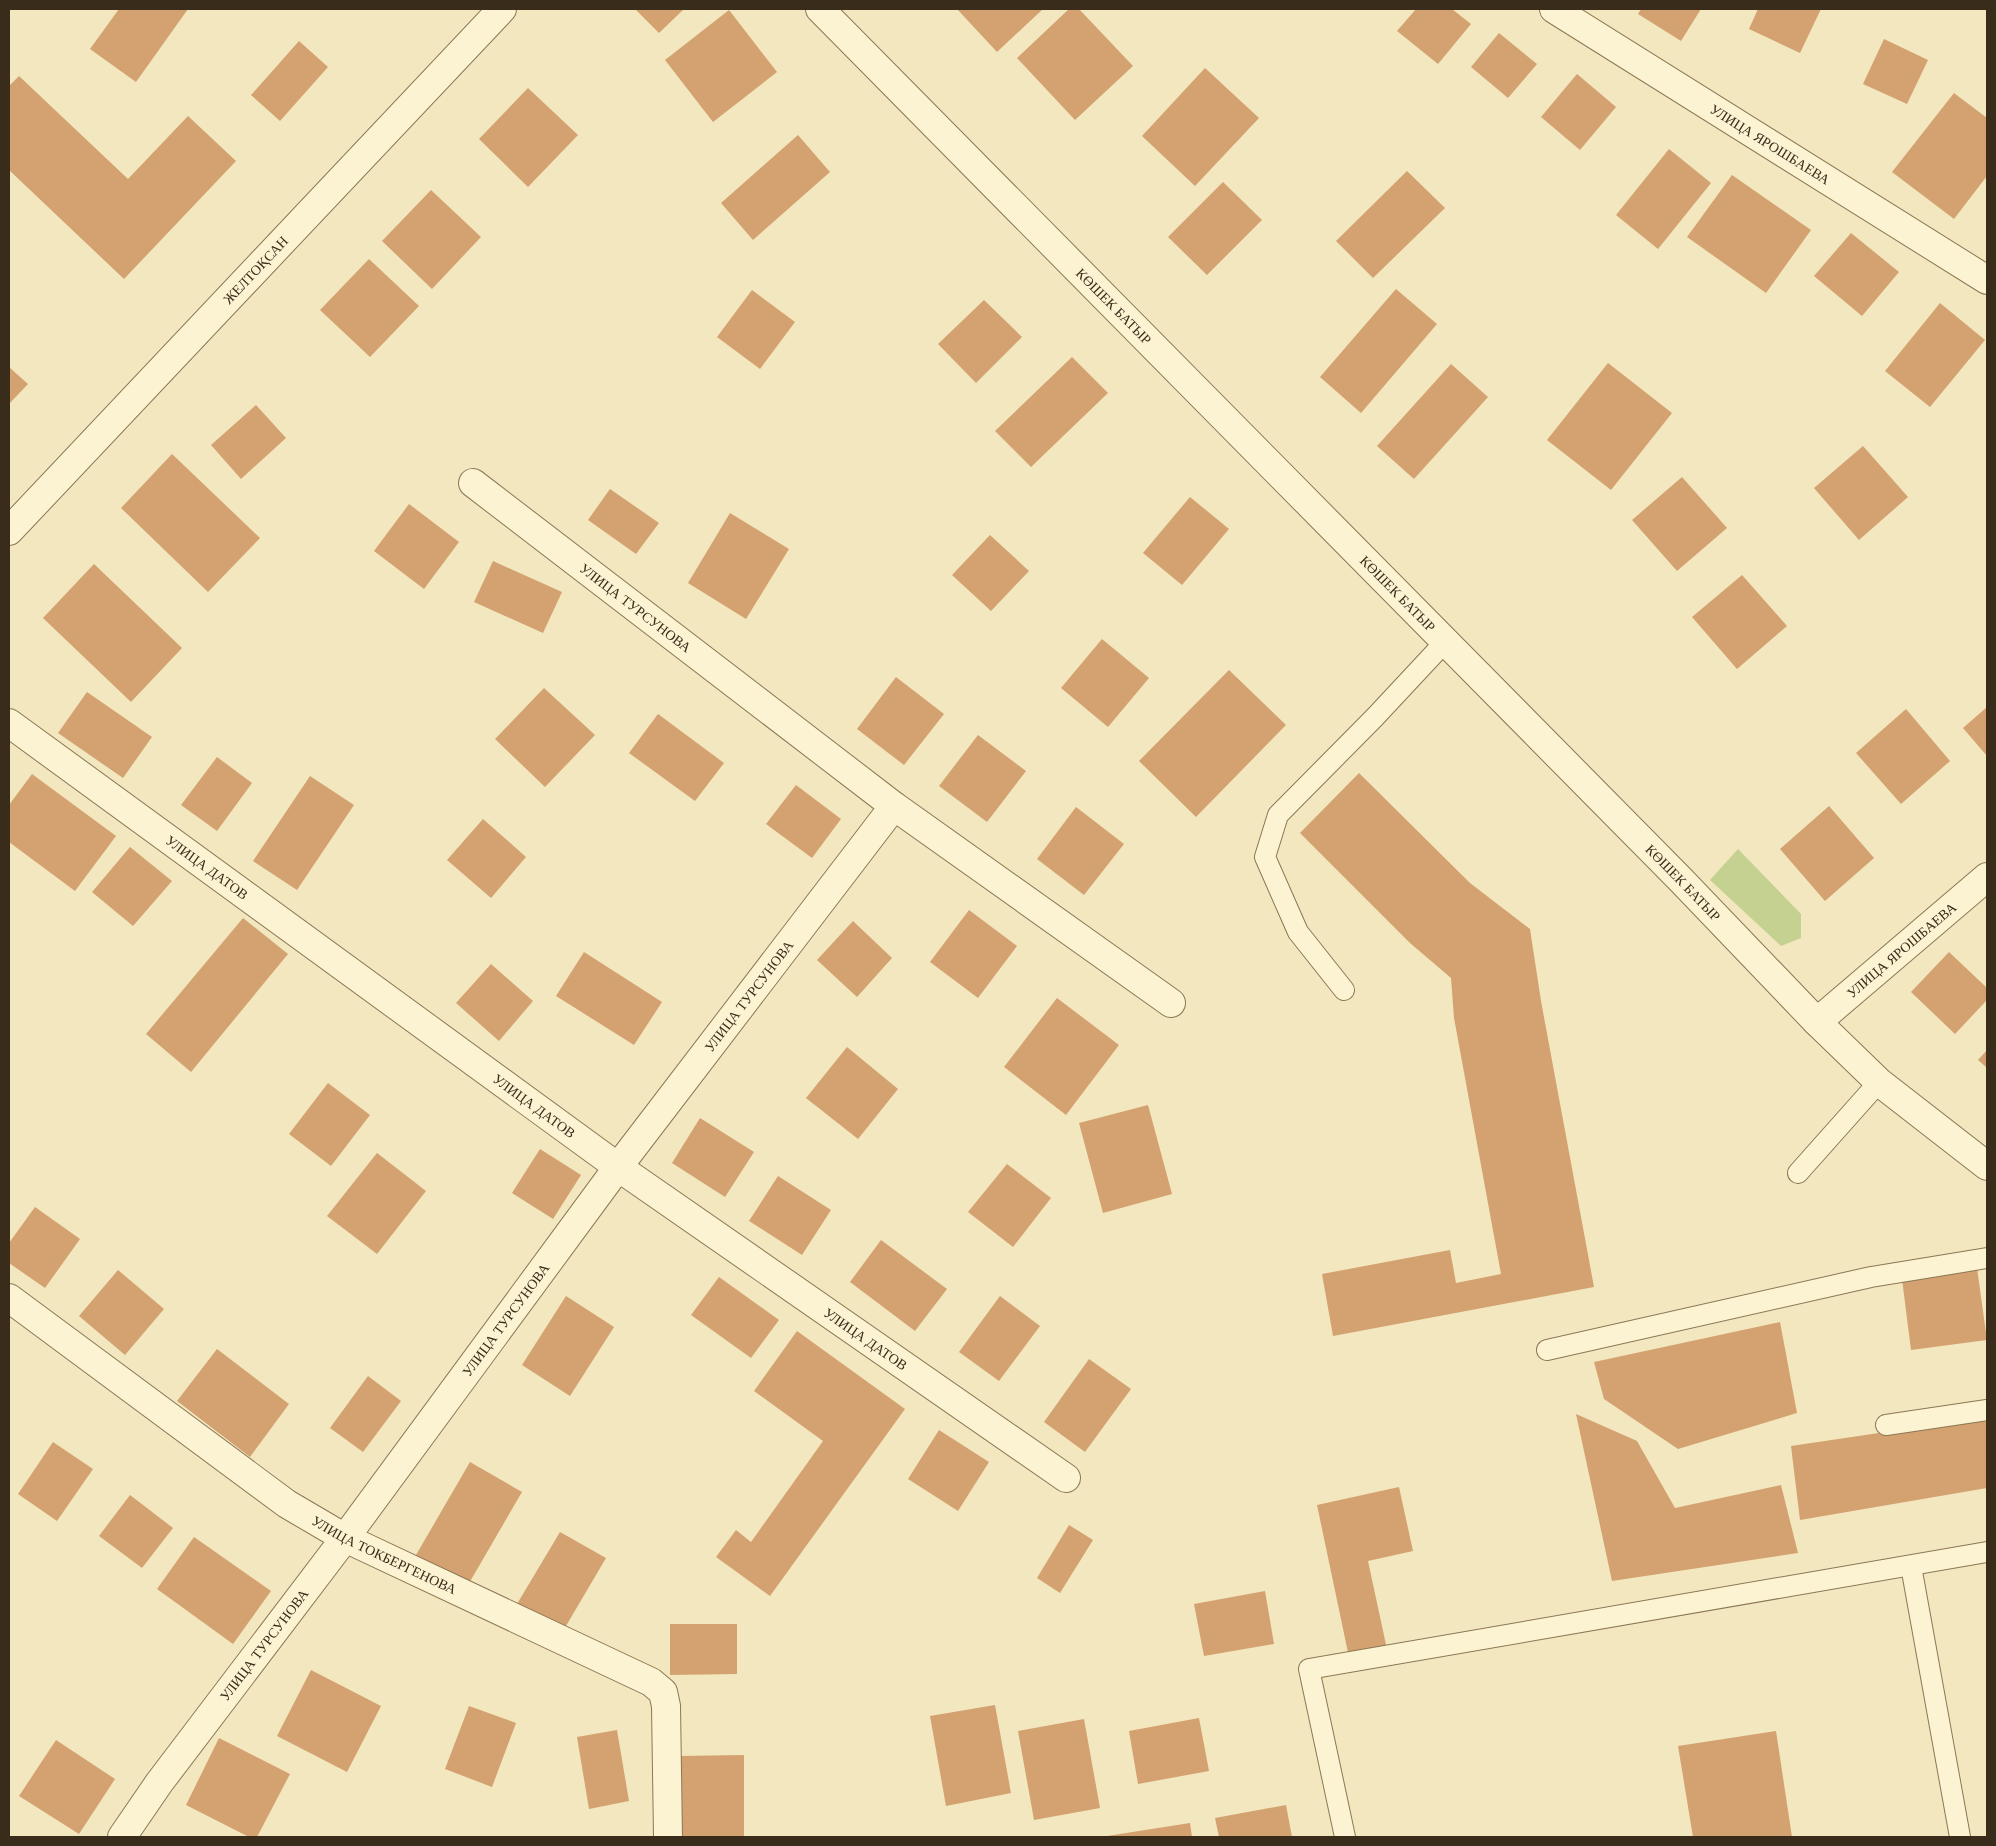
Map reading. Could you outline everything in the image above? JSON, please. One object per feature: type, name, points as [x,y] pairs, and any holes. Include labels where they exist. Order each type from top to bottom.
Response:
[{"type":"street","name":"ЖЕЛТОҚСАН","points":[[9,531],[502,9]]},
{"type":"street","name":"КӨШЕК БАТЫР","points":[[820,9],[1680,879],[1817,1022],[1879,1082],[1987,1166]]},
{"type":"street","name":"УЛИЦА ЯРОШБАЕВА","points":[[1554,9],[1987,280]]},
{"type":"street","name":"УЛИЦА ТУРСУНОВА","points":[[473,483],[894,806],[1171,1003]]},
{"type":"street","name":"УЛИЦА ДАТОВ","points":[[9,723],[618,1167],[1066,1478]]},
{"type":"street","name":"УЛИЦА ТУРСУНОВА","points":[[122,1837],[159,1783],[345,1538],[618,1167],[894,806]]},
{"type":"street","name":"УЛИЦА ЯРОШБАЕВА","points":[[1817,1022],[1987,877]]},
{"type":"street","name":"УЛИЦА ТОКБЕРГЕНОВА","points":[[9,1298],[287,1504],[345,1538],[651,1682],[663,1692],[666,1706],[668,1837]]},
{"type":"lane","points":[[1344,990],[1298,932],[1265,857],[1278,815],[1375,717],[1445,642]]},
{"type":"lane","points":[[1798,1173],[1879,1082]]},
{"type":"lane","points":[[1547,1350],[1871,1277],[1987,1258]]},
{"type":"lane","points":[[1886,1425],[1987,1410]]},
{"type":"lane","points":[[1345,1837],[1309,1669],[1987,1552]]},
{"type":"lane","points":[[1911,1566],[1960,1837]]},
{"type":"green space","points":[[1738,849],[1801,914],[1801,938],[1781,946],[1710,880]]},
{"type":"building","points":[[119,9],[188,9],[136,82],[90,49]]},
{"type":"building","points":[[635,9],[684,9],[659,33]]},
{"type":"building","points":[[957,9],[1043,9],[997,52]]},
{"type":"building","points":[[1069,9],[1079,9],[1133,66],[1075,120],[1017,58]]},
{"type":"building","points":[[1416,9],[1452,9],[1471,24],[1438,64],[1397,31]]},
{"type":"building","points":[[1641,9],[1701,9],[1681,41],[1638,14]]},
{"type":"building","points":[[1758,9],[1821,9],[1800,53],[1749,29]]},
{"type":"building","points":[[729,10],[777,72],[713,122],[665,60]]},
{"type":"building","points":[[1499,33],[1537,64],[1508,98],[1471,67]]},
{"type":"building","points":[[1884,39],[1928,60],[1907,104],[1863,84]]},
{"type":"building","points":[[299,41],[328,67],[280,121],[251,95]]},
{"type":"building","points":[[1205,68],[1259,118],[1195,186],[1142,136]]},
{"type":"building","points":[[1577,74],[1616,107],[1580,150],[1541,117]]},
{"type":"building","points":[[19,76],[128,179],[188,116],[236,161],[124,279],[9,170],[9,86]]},
{"type":"building","points":[[528,88],[578,135],[528,187],[479,139]]},
{"type":"building","points":[[1954,93],[1987,118],[1987,176],[1954,219],[1892,172]]},
{"type":"building","points":[[798,135],[830,172],[753,240],[721,203]]},
{"type":"building","points":[[1669,149],[1711,183],[1658,249],[1616,215]]},
{"type":"building","points":[[1407,171],[1445,208],[1373,278],[1336,241]]},
{"type":"building","points":[[1732,175],[1811,230],[1766,293],[1687,237]]},
{"type":"building","points":[[1223,182],[1262,220],[1207,275],[1168,237]]},
{"type":"building","points":[[431,190],[481,237],[432,289],[382,241]]},
{"type":"building","points":[[1851,233],[1899,272],[1862,316],[1814,276]]},
{"type":"building","points":[[369,259],[419,306],[370,357],[320,310]]},
{"type":"building","points":[[1396,289],[1437,324],[1361,413],[1320,377]]},
{"type":"building","points":[[752,290],[795,322],[760,369],[717,337]]},
{"type":"building","points":[[984,300],[1022,337],[976,383],[938,344]]},
{"type":"building","points":[[1940,303],[1985,340],[1930,407],[1885,371]]},
{"type":"building","points":[[1072,357],[1108,393],[1031,467],[995,431]]},
{"type":"building","points":[[1608,363],[1672,413],[1611,490],[1547,440]]},
{"type":"building","points":[[1451,364],[1488,397],[1414,479],[1377,446]]},
{"type":"building","points":[[9,367],[28,384],[9,404]]},
{"type":"building","points":[[256,405],[286,438],[241,479],[211,445]]},
{"type":"building","points":[[1863,446],[1908,497],[1859,540],[1814,488]]},
{"type":"building","points":[[172,454],[260,538],[208,592],[121,508]]},
{"type":"building","points":[[1682,477],[1727,528],[1677,571],[1632,520]]},
{"type":"building","points":[[610,489],[659,523],[636,554],[588,520]]},
{"type":"building","points":[[1190,497],[1229,529],[1182,585],[1143,553]]},
{"type":"building","points":[[409,504],[459,542],[424,589],[374,551]]},
{"type":"building","points":[[730,513],[789,549],[746,619],[688,583]]},
{"type":"building","points":[[990,535],[1029,571],[991,611],[952,575]]},
{"type":"building","points":[[493,561],[562,592],[543,633],[474,602]]},
{"type":"building","points":[[94,564],[182,648],[131,702],[43,618]]},
{"type":"building","points":[[1742,575],[1787,626],[1737,669],[1692,617]]},
{"type":"building","points":[[1102,639],[1149,678],[1108,727],[1061,688]]},
{"type":"building","points":[[1229,670],[1286,725],[1196,817],[1139,761]]},
{"type":"building","points":[[896,677],[944,714],[904,765],[857,729]]},
{"type":"building","points":[[544,688],[595,735],[545,787],[495,739]]},
{"type":"building","points":[[87,692],[152,737],[123,778],[58,733]]},
{"type":"building","points":[[1987,707],[1987,756],[1963,728]]},
{"type":"building","points":[[1906,709],[1950,761],[1901,804],[1856,753]]},
{"type":"building","points":[[658,714],[724,763],[695,801],[629,753]]},
{"type":"building","points":[[978,735],[1026,771],[987,822],[939,786]]},
{"type":"building","points":[[217,757],[252,783],[217,831],[181,805]]},
{"type":"building","points":[[1359,773],[1470,883],[1530,929],[1541,1001],[1594,1287],[1333,1336],[1322,1274],[1450,1250],[1456,1283],[1501,1274],[1454,1018],[1451,978],[1410,943],[1300,833]]},
{"type":"building","points":[[32,774],[116,836],[75,891],[9,842],[9,805]]},
{"type":"building","points":[[310,776],[354,805],[297,890],[253,861]]},
{"type":"building","points":[[796,785],[841,819],[812,858],[766,824]]},
{"type":"building","points":[[1829,806],[1874,858],[1825,901],[1780,849]]},
{"type":"building","points":[[1076,807],[1124,844],[1084,895],[1037,859]]},
{"type":"building","points":[[483,819],[526,857],[491,898],[447,860]]},
{"type":"building","points":[[130,847],[172,881],[133,926],[92,892]]},
{"type":"building","points":[[969,910],[1017,946],[978,998],[930,962]]},
{"type":"building","points":[[243,918],[288,954],[191,1072],[146,1034]]},
{"type":"building","points":[[853,921],[892,958],[857,997],[817,960]]},
{"type":"building","points":[[584,952],[662,1002],[634,1045],[556,996]]},
{"type":"building","points":[[1949,952],[1987,988],[1987,1000],[1955,1034],[1911,992]]},
{"type":"building","points":[[491,964],[533,1001],[499,1041],[456,1003]]},
{"type":"building","points":[[1057,998],[1119,1045],[1066,1115],[1004,1067]]},
{"type":"building","points":[[847,1047],[898,1089],[858,1139],[806,1098]]},
{"type":"building","points":[[1987,1050],[1987,1068],[1978,1060]]},
{"type":"building","points":[[328,1083],[370,1115],[331,1166],[289,1134]]},
{"type":"building","points":[[1148,1105],[1172,1194],[1103,1213],[1079,1123]]},
{"type":"building","points":[[700,1118],[754,1152],[725,1197],[672,1163]]},
{"type":"building","points":[[540,1149],[581,1175],[553,1219],[512,1193]]},
{"type":"building","points":[[377,1153],[426,1191],[377,1254],[327,1216]]},
{"type":"building","points":[[1007,1164],[1051,1198],[1013,1247],[968,1212]]},
{"type":"building","points":[[778,1176],[831,1210],[802,1255],[749,1221]]},
{"type":"building","points":[[35,1207],[80,1239],[45,1288],[9,1263],[9,1243]]},
{"type":"building","points":[[881,1240],[947,1289],[915,1331],[850,1282]]},
{"type":"building","points":[[1977,1268],[1987,1340],[1911,1350],[1902,1279]]},
{"type":"building","points":[[118,1270],[164,1309],[125,1355],[79,1316]]},
{"type":"building","points":[[719,1277],[779,1320],[751,1358],[691,1315]]},
{"type":"building","points":[[566,1296],[614,1327],[570,1396],[522,1365]]},
{"type":"building","points":[[1000,1296],[1040,1326],[999,1381],[959,1352]]},
{"type":"building","points":[[1780,1322],[1797,1413],[1678,1449],[1604,1399],[1594,1362]]},
{"type":"building","points":[[797,1331],[905,1409],[770,1596],[716,1557],[736,1530],[751,1542],[823,1441],[754,1391]]},
{"type":"building","points":[[217,1349],[289,1404],[250,1457],[177,1401]]},
{"type":"building","points":[[1089,1359],[1131,1389],[1085,1452],[1044,1422]]},
{"type":"building","points":[[368,1376],[401,1401],[363,1452],[330,1428]]},
{"type":"building","points":[[1576,1414],[1637,1441],[1675,1508],[1781,1485],[1798,1553],[1612,1581]]},
{"type":"building","points":[[1987,1417],[1987,1488],[1800,1520],[1791,1446]]},
{"type":"building","points":[[939,1430],[989,1462],[958,1511],[908,1479]]},
{"type":"building","points":[[53,1442],[93,1469],[57,1521],[18,1494]]},
{"type":"building","points":[[470,1462],[522,1492],[468,1585],[416,1555]]},
{"type":"building","points":[[1399,1487],[1413,1551],[1368,1561],[1388,1654],[1350,1662],[1317,1505]]},
{"type":"building","points":[[130,1495],[173,1528],[142,1568],[99,1536]]},
{"type":"building","points":[[1069,1525],[1093,1540],[1060,1593],[1037,1578]]},
{"type":"building","points":[[560,1532],[606,1558],[563,1631],[517,1604]]},
{"type":"building","points":[[194,1537],[271,1591],[233,1644],[157,1589]]},
{"type":"building","points":[[1265,1591],[1274,1644],[1204,1656],[1194,1604]]},
{"type":"building","points":[[670,1624],[737,1624],[737,1674],[670,1675]]},
{"type":"building","points":[[311,1670],[381,1706],[347,1772],[277,1736]]},
{"type":"building","points":[[995,1705],[1011,1793],[946,1806],[930,1716]]},
{"type":"building","points":[[469,1706],[516,1723],[492,1787],[445,1769]]},
{"type":"building","points":[[1199,1718],[1209,1771],[1138,1784],[1129,1731]]},
{"type":"building","points":[[1084,1719],[1100,1808],[1034,1820],[1018,1731]]},
{"type":"building","points":[[617,1730],[629,1801],[589,1809],[577,1737]]},
{"type":"building","points":[[1776,1731],[1792,1837],[1693,1837],[1678,1746]]},
{"type":"building","points":[[219,1738],[290,1774],[257,1837],[249,1837],[186,1805]]},
{"type":"building","points":[[56,1740],[115,1779],[79,1834],[19,1796]]},
{"type":"building","points":[[744,1755],[744,1837],[680,1837],[679,1756]]},
{"type":"building","points":[[1286,1805],[1292,1837],[1219,1837],[1215,1818]]},
{"type":"building","points":[[1190,1823],[1192,1837],[1107,1837],[1107,1836]]}]
